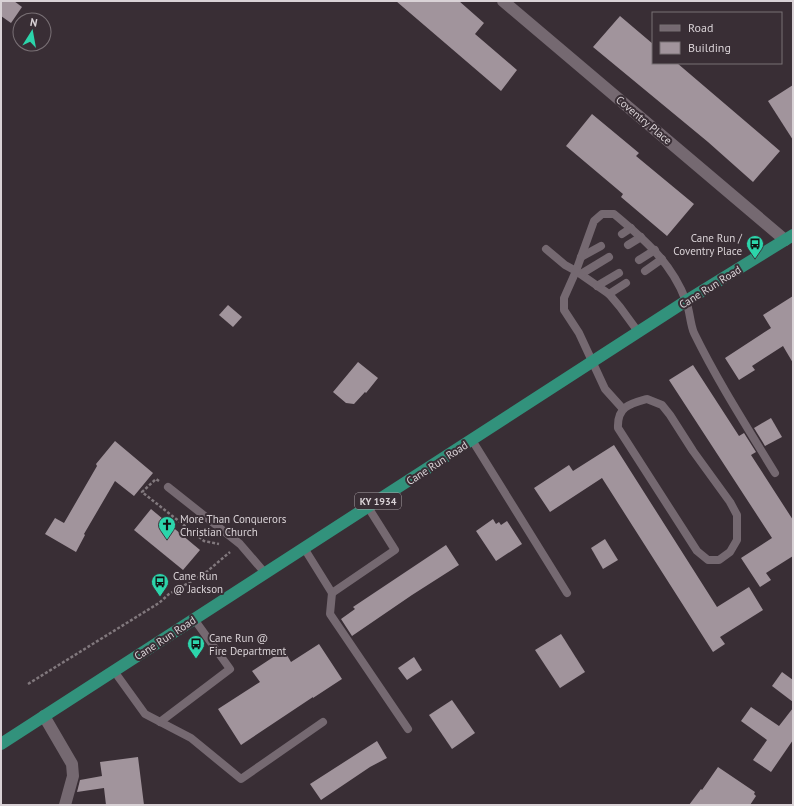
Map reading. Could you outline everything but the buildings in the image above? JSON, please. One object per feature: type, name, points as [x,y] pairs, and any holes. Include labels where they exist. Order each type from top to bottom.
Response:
[{"type":"highway","name":"Cane Run Road","points":[[1,744],[639,333],[686,301],[791,236]]},
{"type":"street","name":"Coventry Place","points":[[503,1],[791,236]]},
{"type":"street","points":[[44,716],[72,764],[73,776],[65,805]]},
{"type":"lane","points":[[623,409],[605,389],[579,333],[564,310],[564,298],[578,272],[581,257],[594,221],[602,214],[614,214],[631,228],[655,250],[673,273],[686,301],[693,332],[734,406],[775,473]]},
{"type":"lane","points":[[622,234],[631,228]]},
{"type":"lane","points":[[628,245],[641,237]]},
{"type":"lane","points":[[581,257],[601,246]]},
{"type":"lane","points":[[546,249],[565,265],[578,272],[609,294],[639,333]]},
{"type":"lane","points":[[639,260],[655,250]]},
{"type":"lane","points":[[578,272],[609,257]]},
{"type":"lane","points":[[645,271],[662,259]]},
{"type":"lane","points":[[597,286],[619,273]]},
{"type":"lane","points":[[609,294],[626,283]]},
{"type":"lane","points":[[647,399],[662,405],[730,502],[737,515],[737,540],[730,552],[719,560],[708,560],[697,551],[618,428],[617,417],[623,409],[635,402],[647,399]]},
{"type":"lane","points":[[472,440],[567,593]]},
{"type":"lane","points":[[168,487],[240,544],[265,573]]},
{"type":"lane","points":[[332,593],[395,550],[368,507]]},
{"type":"lane","points":[[304,548],[332,593],[330,614],[408,729]]},
{"type":"lane","points":[[160,722],[230,669],[194,619]]},
{"type":"lane","points":[[114,671],[145,714],[191,738],[241,779],[323,722]]},
{"type":"path","points":[[168,487],[156,479],[142,492],[204,541],[222,544]]},
{"type":"path","points":[[28,684],[159,603],[169,594],[204,574],[232,550]]},
{"type":"place","name":"Cane Run / Coventry Place","points":[[755,259]]},
{"type":"place","name":"More Than Conquerors Christian Church","points":[[167,540]]},
{"type":"place","name":"Cane Run @ Jackson","points":[[160,597]]},
{"type":"place","name":"Cane Run @ Fire Department","points":[[196,659]]}]
